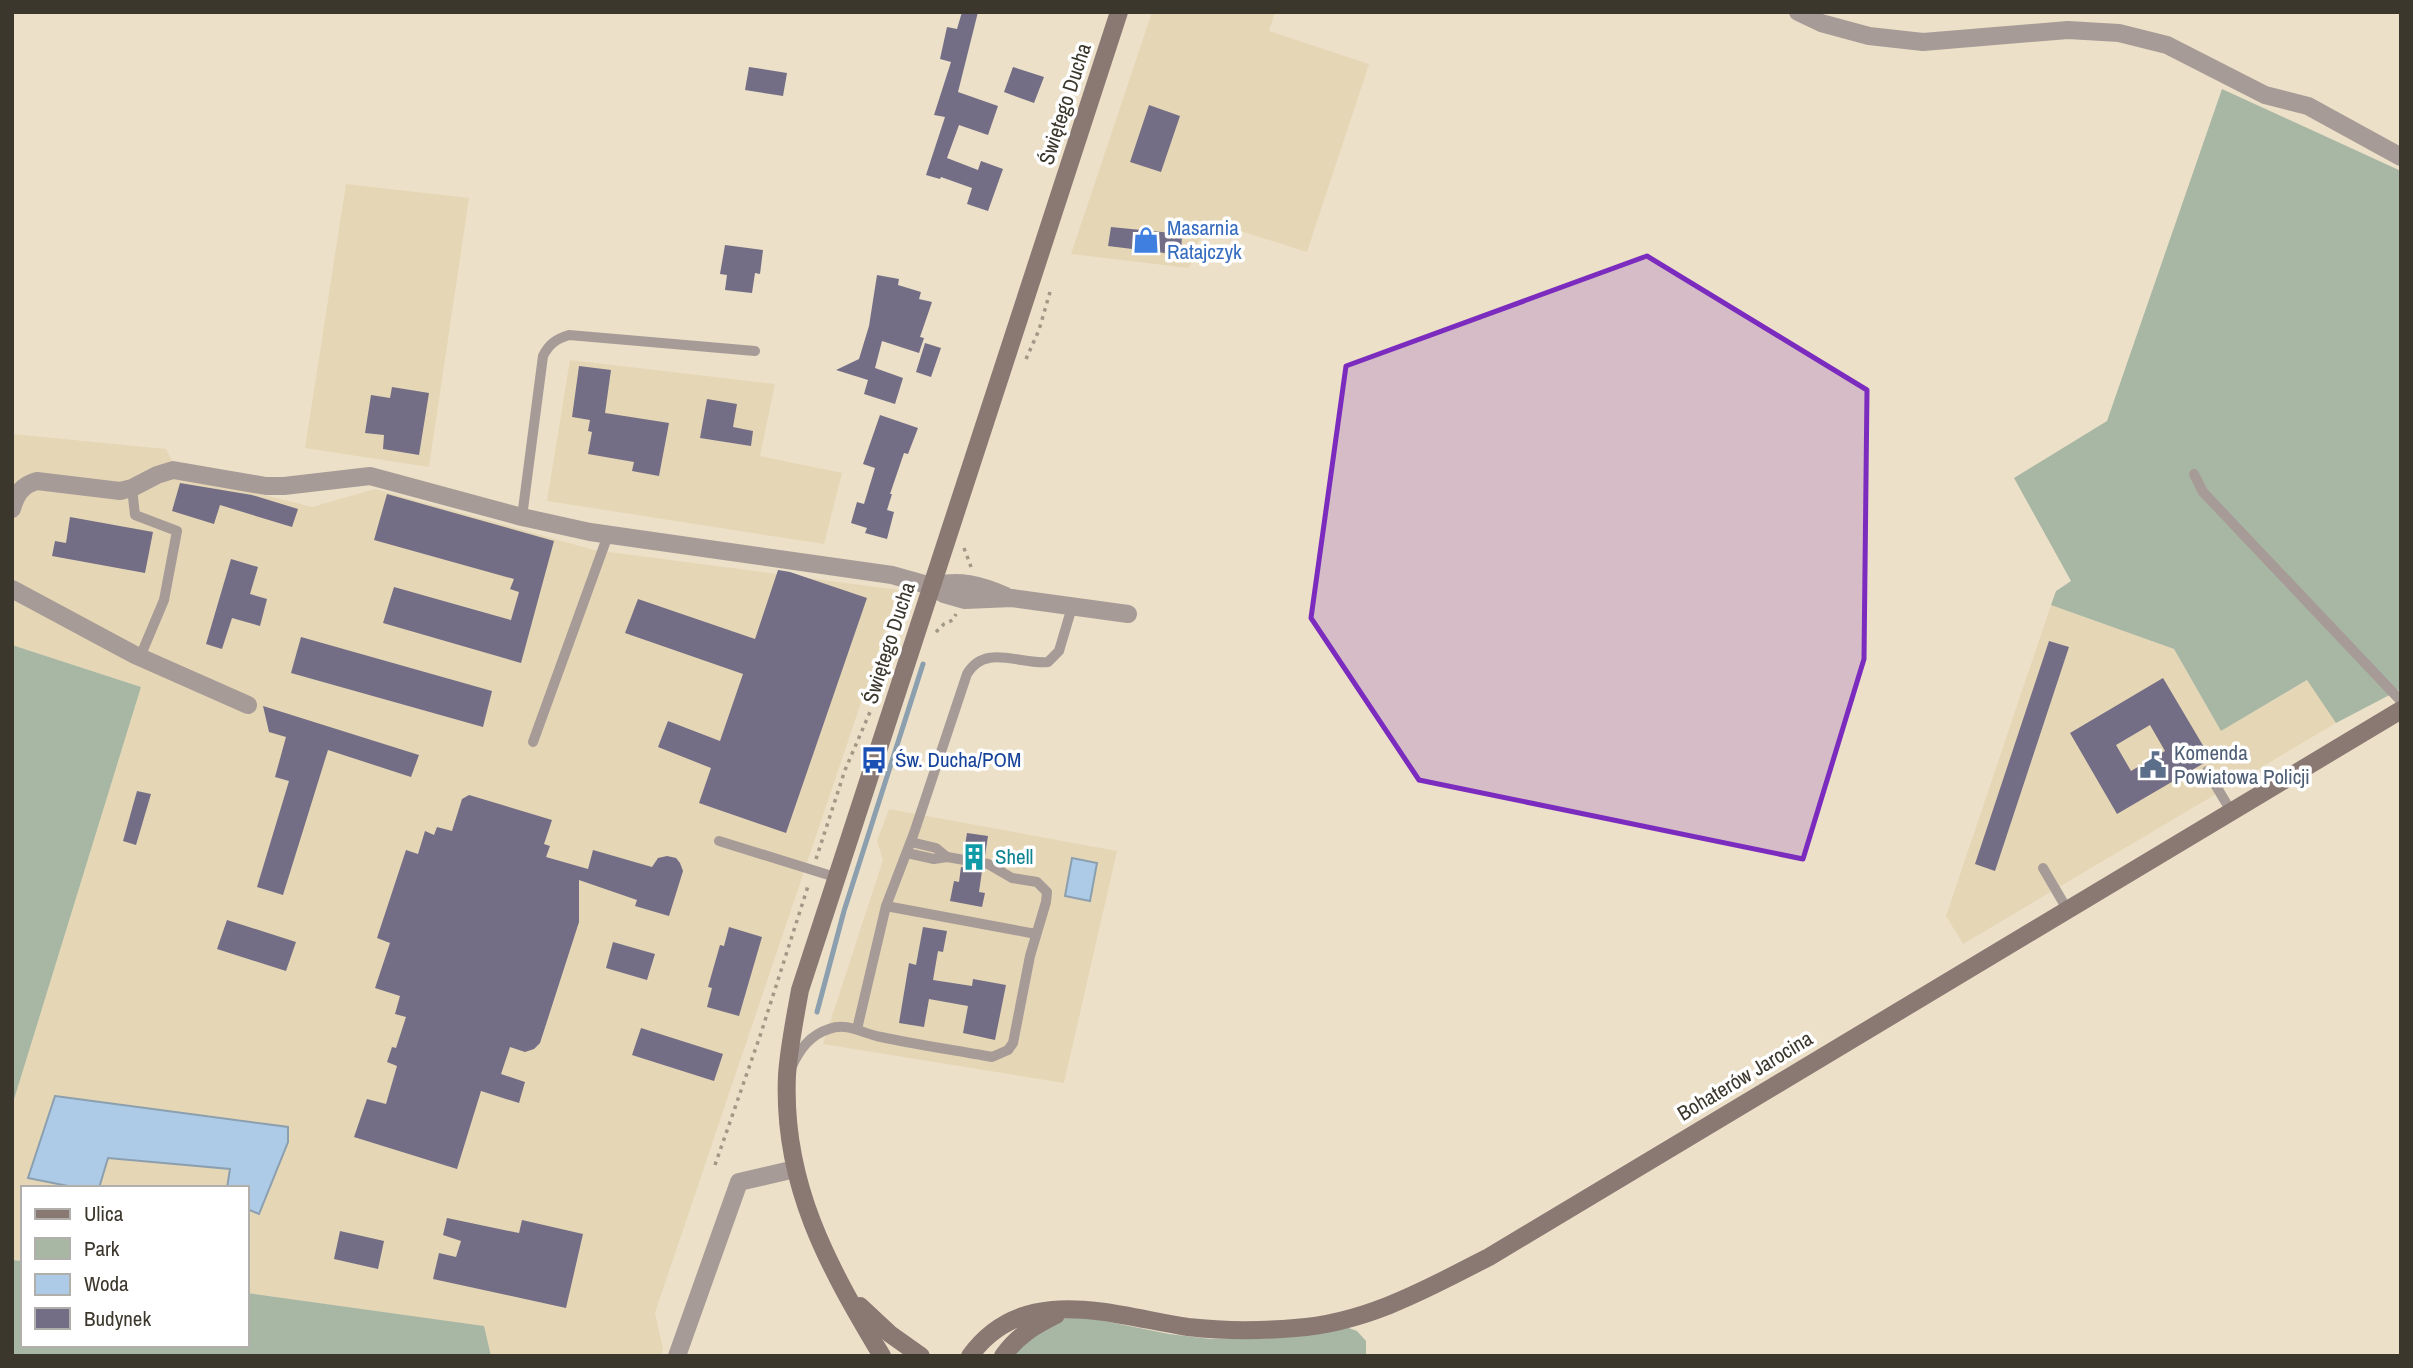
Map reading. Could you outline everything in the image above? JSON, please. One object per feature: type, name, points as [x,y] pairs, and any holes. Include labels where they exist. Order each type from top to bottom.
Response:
[{"type":"street","name":"Świętego Ducha","points":[[882,1356],[821,1245],[807,1212],[795,1169],[788,1121],[787,1076],[800,990],[1119,12]]},
{"type":"street","points":[[1798,12],[1821,23],[1869,36],[1923,42],[2068,30],[2119,33],[2168,45],[2265,95],[2308,106],[2401,157]]},
{"type":"street","points":[[12,509],[20,491],[27,484],[37,481],[120,491],[173,470],[266,486],[370,476],[522,517],[608,535],[892,575],[931,586],[944,594],[965,600],[1012,598],[1128,614]]},
{"type":"street","points":[[12,589],[140,657],[248,705]]},
{"type":"street","name":"Bohaterów Jarocina","points":[[970,1356],[981,1341],[1009,1322],[1046,1310],[1068,1308],[1191,1327],[1249,1330],[1297,1328],[1348,1320],[1413,1297],[1489,1257],[2401,710]]},
{"type":"street","points":[[677,1356],[739,1182],[795,1169]]},
{"type":"street","name":"Świętego Ducha","points":[[845,1291],[890,1334],[922,1356]]},
{"type":"street","points":[[1003,1356],[1027,1330],[1068,1308]]},
{"type":"lane","points":[[522,517],[543,356],[557,339],[569,335],[755,351]]},
{"type":"lane","points":[[2194,474],[2203,492],[2401,701]]},
{"type":"lane","points":[[132,488],[135,515],[177,531],[163,600],[140,657]]},
{"type":"lane","points":[[533,742],[608,535]]},
{"type":"lane","points":[[857,1029],[886,906],[971,668],[983,658],[990,657],[1048,662],[1059,651],[1072,607]]},
{"type":"lane","points":[[2207,771],[2231,811]]},
{"type":"lane","points":[[719,841],[835,877]]},
{"type":"lane","points":[[911,842],[936,848],[947,857]]},
{"type":"lane","points":[[787,1076],[799,1053],[814,1036],[838,1027],[857,1029],[877,1037],[992,1057],[1008,1051],[1014,1038],[1036,934],[1047,896],[1042,885],[1012,878],[988,864],[947,857],[934,859],[907,853]]},
{"type":"lane","points":[[2043,868],[2067,909]]},
{"type":"lane","points":[[886,906],[1036,934]]},
{"type":"path","points":[[931,639],[956,615]]},
{"type":"path","points":[[715,1165],[761,1034],[813,871]]},
{"type":"highlighted area","points":[[1647,256],[1867,390],[1864,659],[1803,859],[1419,780],[1311,618],[1346,366]]},
{"type":"shaded area","points":[[1152,12],[1275,12],[1269,31],[1369,64],[1307,252],[1206,220],[1189,268],[1071,254]]},
{"type":"shaded area","points":[[346,184],[469,198],[429,467],[305,448]]},
{"type":"shaded area","points":[[570,360],[775,384],[760,456],[842,473],[824,544],[547,501]]},
{"type":"shaded area","points":[[12,434],[166,449],[179,474],[312,507],[375,489],[594,550],[899,590],[655,1313],[663,1349],[661,1356],[491,1356],[483,1326],[248,1293],[248,1186],[21,1186],[21,1261],[12,1260],[12,1106],[141,687],[12,645]]},
{"type":"shaded area","points":[[2051,605],[2174,649],[2221,731],[2308,680],[2336,723],[1963,944],[1946,916]]},
{"type":"shaded area","points":[[889,809],[1117,851],[1064,1083],[823,1044],[883,860],[877,841]]},
{"type":"green space","points":[[2222,89],[2401,171],[2401,689],[2336,723],[2307,680],[2221,731],[2174,649],[2051,605],[2056,591],[2071,581],[2014,478],[2107,421]]},
{"type":"green space","points":[[12,645],[141,687],[12,1106]]},
{"type":"green space","points":[[12,1260],[21,1261],[21,1347],[248,1347],[248,1293],[484,1326],[491,1356],[12,1356]]},
{"type":"green space","points":[[1073,1317],[1211,1339],[1298,1336],[1346,1327],[1357,1331],[1366,1341],[1366,1356],[1010,1356],[1055,1320]]},
{"type":"water","points":[[1072,858],[1097,863],[1090,901],[1065,896]]},
{"type":"water","points":[[55,1096],[288,1127],[288,1142],[259,1214],[248,1209],[248,1186],[227,1186],[230,1169],[108,1158],[100,1186],[68,1186],[28,1178]]},
{"type":"building","points":[[962,12],[978,12],[958,92],[998,106],[988,135],[959,125],[947,158],[978,170],[981,161],[1003,169],[988,211],[967,204],[972,188],[941,177],[940,179],[926,175],[945,117],[934,115],[951,62],[940,59],[947,27],[957,29]]},
{"type":"building","points":[[749,67],[787,73],[783,96],[745,90]]},
{"type":"building","points":[[1013,67],[1044,77],[1034,103],[1004,92]]},
{"type":"building","points":[[1149,105],[1180,116],[1161,172],[1130,162]]},
{"type":"building","name":"Masarnia Ratajczyk","points":[[1111,227],[1182,234],[1181,255],[1108,246]]},
{"type":"building","points":[[725,245],[763,250],[760,274],[755,273],[752,293],[725,290],[727,275],[720,274]]},
{"type":"building","points":[[877,275],[899,279],[898,285],[921,292],[919,299],[932,302],[920,337],[924,338],[919,353],[882,341],[875,368],[903,378],[895,404],[864,394],[868,380],[836,370],[859,359],[869,326]]},
{"type":"building","points":[[925,343],[941,348],[931,377],[916,372]]},
{"type":"building","points":[[579,366],[611,370],[605,413],[669,423],[659,476],[632,471],[634,462],[588,454],[592,432],[588,431],[590,420],[572,417]]},
{"type":"building","points":[[392,387],[429,393],[419,455],[383,449],[384,435],[365,433],[371,395],[390,398]]},
{"type":"building","points":[[707,399],[737,404],[733,427],[753,431],[751,446],[700,438]]},
{"type":"building","points":[[880,415],[918,428],[908,454],[904,453],[890,494],[887,510],[894,512],[887,539],[865,533],[867,528],[851,523],[857,502],[864,504],[875,468],[863,464]]},
{"type":"building","points":[[180,483],[252,495],[298,509],[292,527],[220,505],[214,524],[172,511]]},
{"type":"building","points":[[387,494],[554,541],[521,663],[383,623],[394,587],[511,620],[519,592],[510,589],[514,579],[374,540]]},
{"type":"building","points":[[70,517],[153,532],[145,573],[52,556],[55,541],[66,543]]},
{"type":"building","points":[[231,559],[258,567],[250,594],[267,599],[260,626],[232,618],[222,649],[206,644]]},
{"type":"building","points":[[778,570],[867,598],[786,833],[699,803],[711,768],[658,747],[668,721],[720,741],[743,674],[625,633],[638,599],[755,639]]},
{"type":"building","points":[[301,637],[492,691],[483,727],[291,673]]},
{"type":"building","points":[[2049,641],[2069,647],[1995,871],[1975,864]]},
{"type":"building","points":[[2163,678],[2211,759],[2117,814],[2070,733]],"holes":[[[2150,725],[2165,751],[2131,771],[2116,745]]]},
{"type":"building","points":[[263,706],[419,755],[411,777],[328,750],[283,895],[257,887],[289,781],[275,777],[286,737],[269,732]]},
{"type":"building","points":[[137,791],[151,794],[136,845],[123,841]]},
{"type":"building","points":[[469,795],[552,820],[544,844],[550,846],[546,857],[588,869],[593,850],[652,867],[658,858],[667,856],[676,858],[683,871],[669,916],[635,906],[637,900],[579,880],[579,922],[540,1043],[525,1052],[510,1047],[501,1074],[525,1082],[519,1103],[481,1091],[457,1169],[354,1137],[367,1099],[386,1104],[397,1066],[387,1062],[392,1047],[396,1048],[406,1017],[395,1014],[400,996],[375,988],[390,943],[377,938],[406,850],[418,854],[425,831],[434,835],[437,827],[452,831],[462,799]]},
{"type":"building","points":[[967,833],[988,836],[985,856],[964,852]]},
{"type":"building","name":"Shell","points":[[961,867],[982,871],[979,892],[985,893],[982,907],[950,901],[954,881],[959,882]]},
{"type":"building","points":[[227,920],[296,942],[286,971],[217,949]]},
{"type":"building","points":[[729,927],[762,937],[739,1016],[707,1007],[712,988],[708,987],[720,945],[724,946]]},
{"type":"building","points":[[923,927],[947,931],[943,952],[938,951],[933,980],[972,986],[973,979],[1006,985],[995,1040],[963,1033],[968,1006],[929,999],[924,1027],[899,1023],[909,963],[916,965]]},
{"type":"building","points":[[613,942],[655,954],[647,980],[606,968]]},
{"type":"building","points":[[641,1028],[723,1054],[714,1081],[632,1055]]},
{"type":"building","points":[[447,1218],[519,1233],[522,1220],[583,1234],[566,1308],[433,1279],[439,1253],[456,1257],[461,1241],[443,1235]]},
{"type":"building","points":[[340,1231],[384,1241],[378,1269],[334,1259]]},
{"type":"waterway","points":[[817,1012],[844,911],[923,664]]},
{"type":"place","name":"Masarnia Ratajczyk","points":[[1146,240]]},
{"type":"place","name":"Św. Ducha/POM","points":[[874,760]]},
{"type":"place","name":"Komenda Powiatowa Policji","points":[[2153,765]]},
{"type":"place","name":"Shell","points":[[974,857]]}]
